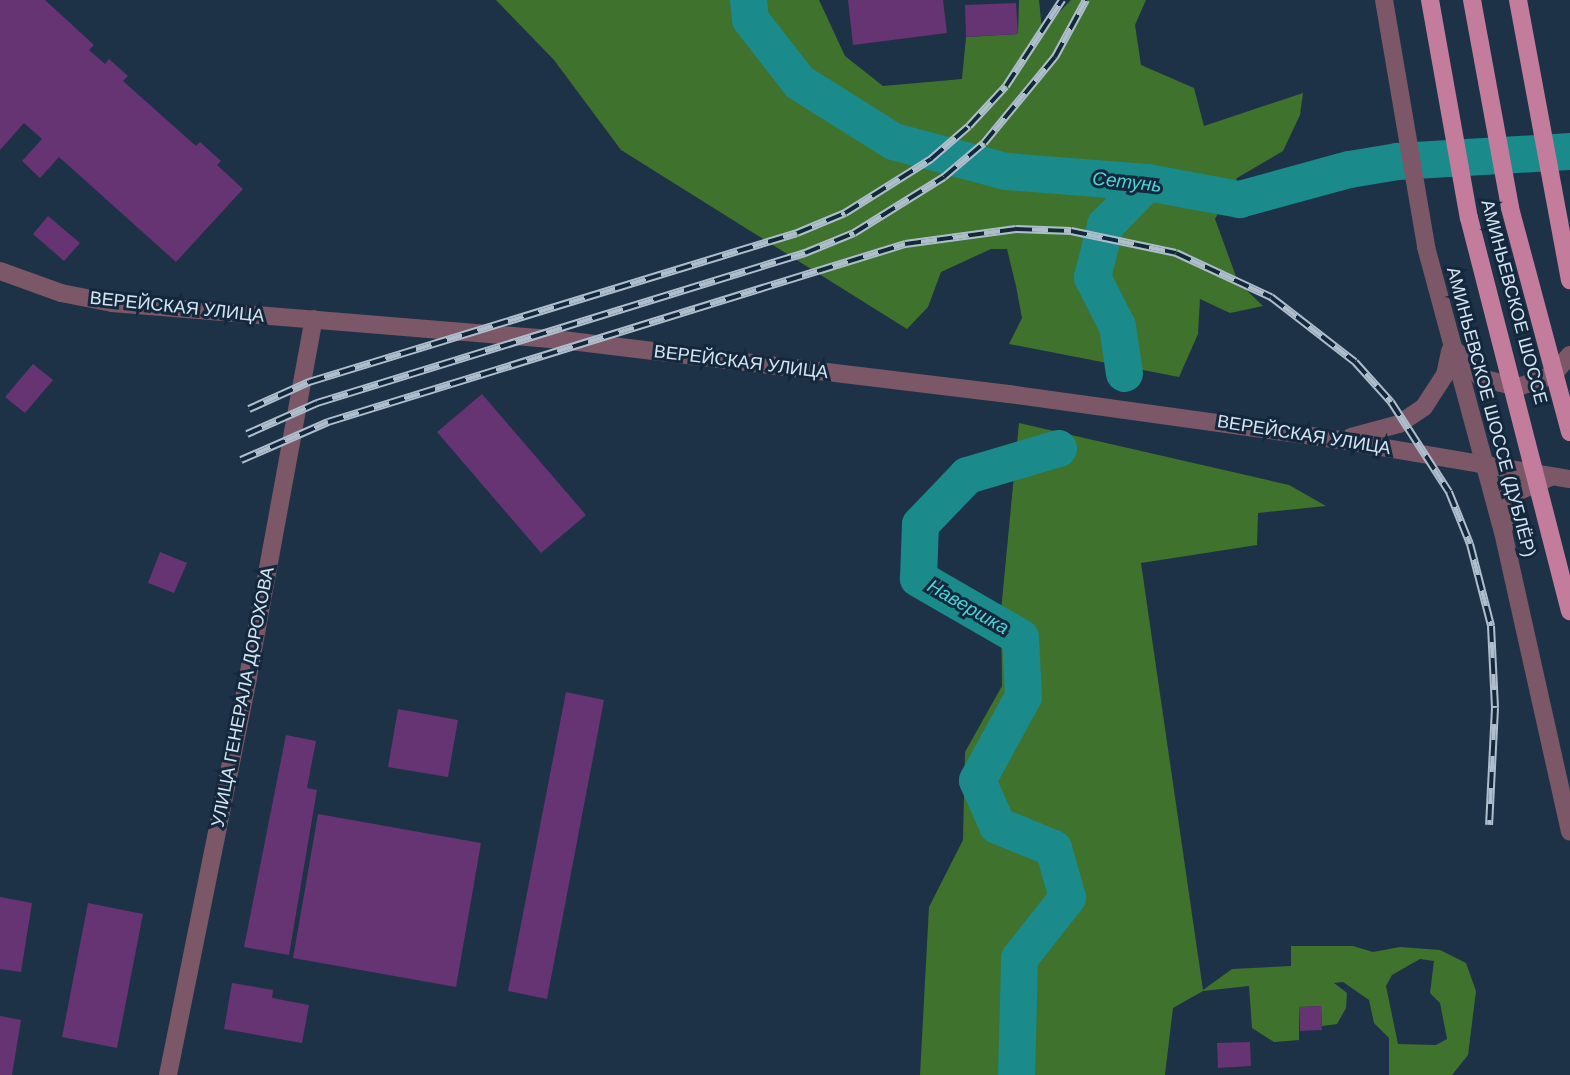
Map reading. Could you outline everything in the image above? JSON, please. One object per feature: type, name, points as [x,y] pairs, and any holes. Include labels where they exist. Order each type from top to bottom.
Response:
[{"type":"main road","name":"АМИНЬЕВСКОЕ ШОССЕ","points":[[1430,0],[1469,218],[1570,611]]},
{"type":"main road","name":"АМИНЬЕВСКОЕ ШОССЕ","points":[[1472,0],[1510,208],[1570,432]]},
{"type":"main road","points":[[1518,0],[1555,215],[1570,280]]},
{"type":"street","name":"АМИНЬЕВСКОЕ ШОССЕ (ДУБЛЁР)","points":[[1384,0],[1426,247],[1503,532],[1569,824]]},
{"type":"street","name":"ВЕРЕЙСКАЯ УЛИЦА","points":[[0,271],[61,293],[112,303],[238,317],[314,319],[554,339],[1021,395],[1339,440],[1563,478]]},
{"type":"street","name":"УЛИЦА ГЕНЕРАЛА ДОРОХОВА","points":[[168,1075],[248,677],[314,319]]},
{"type":"street","points":[[1450,340],[1471,370],[1505,386],[1542,381],[1570,355]]},
{"type":"street","points":[[1339,440],[1374,433],[1424,407],[1445,375],[1450,340]]},
{"type":"street","points":[[1503,532],[1505,513],[1517,492],[1536,481],[1563,478]]},
{"type":"green space","points":[[496,0],[819,0],[845,56],[883,86],[962,79],[966,37],[1018,34],[1019,0],[1039,0],[1042,30],[1071,0],[1146,0],[1135,25],[1141,65],[1194,88],[1204,126],[1303,93],[1300,115],[1283,151],[1237,178],[1215,219],[1238,282],[1263,306],[1230,313],[1200,299],[1198,334],[1179,377],[1009,344],[1022,318],[1016,286],[1007,249],[991,249],[941,272],[928,307],[907,329],[621,150],[554,60]]},
{"type":"green space","points":[[1019,423],[1289,485],[1326,506],[1258,513],[1257,545],[1141,563],[1203,990],[1232,969],[1291,966],[1291,946],[1353,946],[1373,952],[1400,947],[1440,950],[1466,963],[1476,991],[1468,1055],[1452,1075],[1389,1075],[1389,1038],[1374,1023],[1369,1000],[1343,982],[1334,983],[1347,993],[1346,1008],[1337,1024],[1322,1026],[1321,1006],[1299,1007],[1299,1040],[1274,1042],[1252,1028],[1249,986],[1203,991],[1173,1008],[1165,1075],[920,1075],[929,907],[963,840],[965,752],[1002,686],[1001,611]],"holes":[[[1420,959],[1434,961],[1430,993],[1440,1003],[1447,1039],[1436,1045],[1398,1044],[1386,986],[1392,975]]]},
{"type":"building","points":[[0,0],[45,0],[94,45],[89,50],[105,64],[109,59],[128,76],[123,81],[196,146],[200,142],[221,161],[217,165],[243,189],[176,262],[59,157],[40,178],[22,161],[42,139],[24,123],[0,150]]},
{"type":"building","points":[[848,0],[943,0],[947,33],[853,45]]},
{"type":"building","points":[[1016,3],[1018,34],[966,37],[965,5]]},
{"type":"building","points":[[48,216],[80,243],[64,261],[33,234]]},
{"type":"building","points":[[33,364],[53,380],[25,413],[5,397]]},
{"type":"building","points":[[482,394],[586,515],[541,553],[437,432]]},
{"type":"building","points":[[160,552],[187,563],[174,593],[148,583]]},
{"type":"building","points":[[566,692],[604,700],[547,999],[508,991]]},
{"type":"building","points":[[398,709],[458,720],[448,777],[388,767]]},
{"type":"building","points":[[286,735],[316,741],[307,788],[317,790],[289,955],[244,947]]},
{"type":"building","points":[[318,814],[481,843],[456,987],[293,958]]},
{"type":"building","points":[[0,897],[32,903],[21,972],[0,969]]},
{"type":"building","points":[[88,903],[143,914],[117,1048],[62,1037]]},
{"type":"building","points":[[232,983],[273,990],[272,998],[309,1005],[302,1043],[224,1029]]},
{"type":"building","points":[[1321,1006],[1322,1030],[1300,1031],[1299,1007]]},
{"type":"building","points":[[0,1016],[21,1020],[12,1075],[0,1075]]},
{"type":"building","points":[[1250,1042],[1251,1066],[1218,1068],[1217,1043]]},
{"type":"waterway","name":"Сетунь","points":[[748,0],[750,19],[799,82],[893,141],[1006,171],[1147,182],[1239,199],[1349,169],[1397,161],[1570,151]]},
{"type":"waterway","name":"Навершка","points":[[1124,373],[1117,326],[1092,277],[1105,225],[1147,182]]},
{"type":"waterway","name":"Навершка","points":[[1016,1075],[1019,958],[1067,897],[1053,848],[997,825],[977,780],[1023,696],[1020,637],[918,578],[920,524],[967,475],[1058,448]]},
{"type":"railway","points":[[249,409],[309,382],[797,233],[845,213],[931,159],[969,126],[1006,86],[1062,0]]},
{"type":"railway","points":[[247,434],[317,403],[805,253],[854,233],[944,177],[984,143],[1055,57],[1086,0]]},
{"type":"railway","points":[[241,460],[328,422],[905,244],[1016,229],[1071,231],[1176,253],[1271,297],[1355,362],[1391,402],[1449,492],[1470,544],[1491,626],[1495,708],[1489,825]]}]
